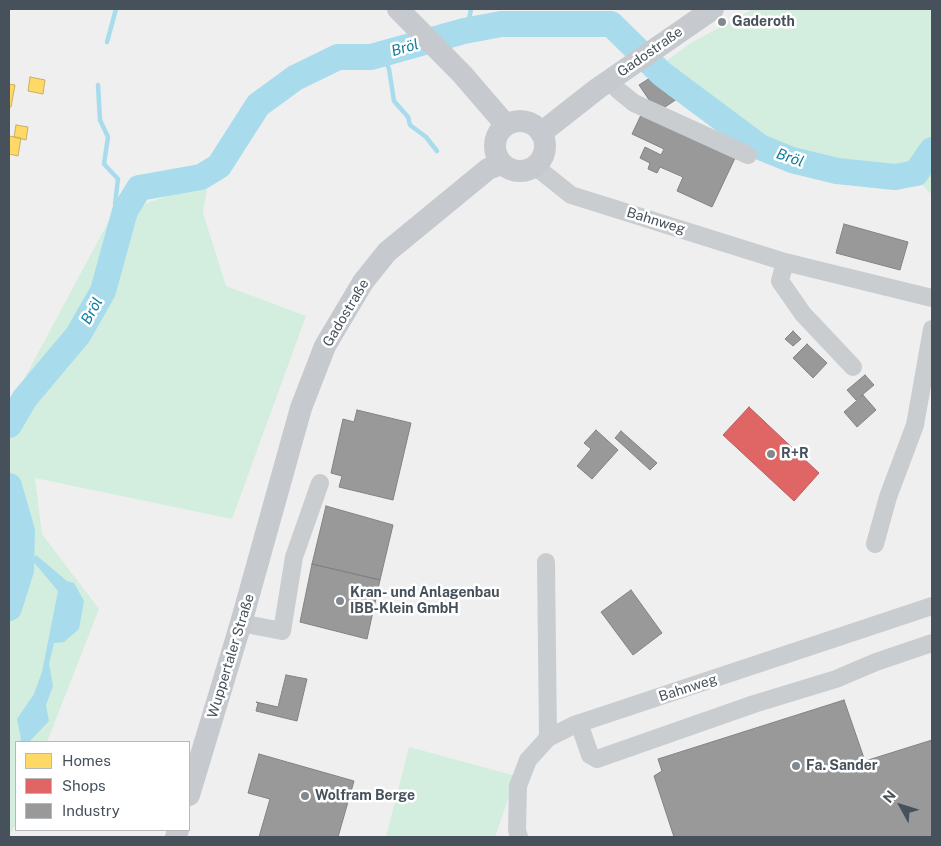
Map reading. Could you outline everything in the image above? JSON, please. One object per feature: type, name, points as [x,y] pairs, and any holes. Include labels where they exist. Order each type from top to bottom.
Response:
[{"type":"main road","name":"Gadostraße","points":[[541,133],[651,50],[713,9]]},
{"type":"main road","points":[[405,16],[462,74],[506,125]]},
{"type":"main road","points":[[521,121],[536,127],[541,133],[545,146],[541,160],[536,166],[522,172],[514,172],[501,164],[497,158],[494,143],[500,130],[506,125],[521,121]]},
{"type":"main road","name":"Gadostraße","points":[[272,516],[301,408],[325,346],[363,282],[387,252],[408,233],[488,169],[501,164]]},
{"type":"main road","name":"Wuppertaler Straße","points":[[190,792],[272,516]]},
{"type":"street","points":[[616,76],[618,90],[634,103],[748,154]]},
{"type":"street","name":"Bahnweg","points":[[536,166],[540,172],[571,195],[785,262],[932,298]]},
{"type":"street","points":[[785,262],[780,281],[803,314],[853,367]]},
{"type":"street","points":[[875,544],[888,497],[915,425],[932,330]]},
{"type":"street","points":[[241,624],[282,632],[294,557],[320,483]]},
{"type":"street","points":[[546,562],[548,738]]},
{"type":"street","name":"Bahnweg","points":[[519,837],[517,830],[518,786],[528,760],[548,738],[579,723],[932,606]]},
{"type":"street","points":[[579,723],[590,755],[597,759],[754,704],[836,680],[876,662],[932,643]]},
{"type":"green space","points":[[753,9],[932,9],[932,195],[917,180],[766,153],[652,72],[689,44]]},
{"type":"green space","points":[[208,182],[203,213],[226,286],[306,316],[232,519],[35,478],[42,534],[99,609],[47,741],[15,741],[15,825],[9,837],[9,407],[112,215]]},
{"type":"green space","points":[[409,747],[516,776],[495,837],[386,837]]},
{"type":"water","points":[[36,555],[67,581],[74,583],[84,601],[79,629],[64,642],[54,643],[49,664],[53,686],[46,705],[49,721],[30,741],[20,741],[21,739],[17,719],[34,694],[42,672],[58,591],[32,560]]},
{"type":"building: Homes","points":[[30,77],[45,80],[43,94],[28,91]]},
{"type":"building: Homes","points":[[9,84],[15,85],[11,107],[9,107]]},
{"type":"building: Homes","points":[[16,125],[28,127],[26,140],[14,137]]},
{"type":"building: Homes","points":[[9,136],[21,138],[18,156],[9,154]]},
{"type":"building: Shops","name":"R+R","points":[[749,407],[819,473],[794,501],[723,435]]},
{"type":"building: Industry","points":[[653,76],[666,94],[672,90],[677,99],[659,111],[656,110],[639,85]]},
{"type":"building: Industry","points":[[642,113],[736,156],[712,207],[677,191],[683,177],[660,167],[657,173],[648,169],[650,163],[640,158],[645,147],[661,155],[664,149],[632,134]]},
{"type":"building: Industry","points":[[844,224],[908,242],[900,270],[836,253]]},
{"type":"building: Industry","points":[[793,331],[801,339],[793,346],[785,339]]},
{"type":"building: Industry","points":[[807,344],[827,363],[813,378],[793,358]]},
{"type":"building: Industry","points":[[865,375],[874,385],[856,400],[847,390]]},
{"type":"building: Industry","points":[[863,395],[876,410],[857,427],[844,412]]},
{"type":"building: Industry","points":[[357,410],[411,423],[393,500],[339,487],[342,476],[331,473],[343,419],[354,422]]},
{"type":"building: Industry","points":[[596,430],[618,450],[592,479],[577,466],[591,449],[584,443]]},
{"type":"building: Industry","points":[[621,431],[657,463],[650,470],[615,438]]},
{"type":"building: Industry","name":"Kran- und Anlagenbau IBB-Klein GmbH","points":[[326,506],[393,525],[380,580],[312,564]]},
{"type":"building: Industry","name":"Kran- und Anlagenbau IBB-Klein GmbH","points":[[312,564],[380,580],[367,639],[300,622]]},
{"type":"building: Industry","points":[[631,590],[662,633],[633,655],[601,612]]},
{"type":"building: Industry","points":[[286,675],[307,679],[297,721],[256,711],[258,703],[256,702],[278,707]]},
{"type":"building: Industry","name":"Fa. Sander","points":[[844,700],[865,761],[932,740],[932,837],[674,837],[654,776],[662,771],[658,759]]},
{"type":"building: Industry","name":"Wolfram Berge","points":[[259,754],[354,781],[338,837],[259,837],[270,799],[248,793]]},
{"type":"waterway","points":[[107,42],[116,9]]},
{"type":"waterway","points":[[467,30],[471,9]]},
{"type":"waterway","name":"Bröl","points":[[9,425],[25,398],[78,335],[103,291],[125,211],[139,188],[201,177],[219,166],[258,105],[295,78],[338,57],[371,57],[464,31],[501,24],[611,24],[662,74],[760,147],[792,160],[837,171],[895,177],[916,173],[932,150]]},
{"type":"waterway","points":[[383,54],[389,69],[394,101],[408,117],[410,125],[426,137],[437,151]]},
{"type":"waterway","points":[[98,85],[100,120],[108,137],[104,164],[118,179],[115,204],[123,216]]},
{"type":"waterway","name":"Bröl","points":[[9,486],[22,531],[21,570],[9,608]]},
{"type":"place","name":"Gaderoth","points":[[722,22]]},
{"type":"place","name":"R+R","points":[[771,454]]},
{"type":"place","name":"Kran- und Anlagenbau IBB-Klein GmbH","points":[[340,601]]},
{"type":"place","name":"Fa. Sander","points":[[796,766]]},
{"type":"place","name":"Wolfram Berge","points":[[305,796]]}]
